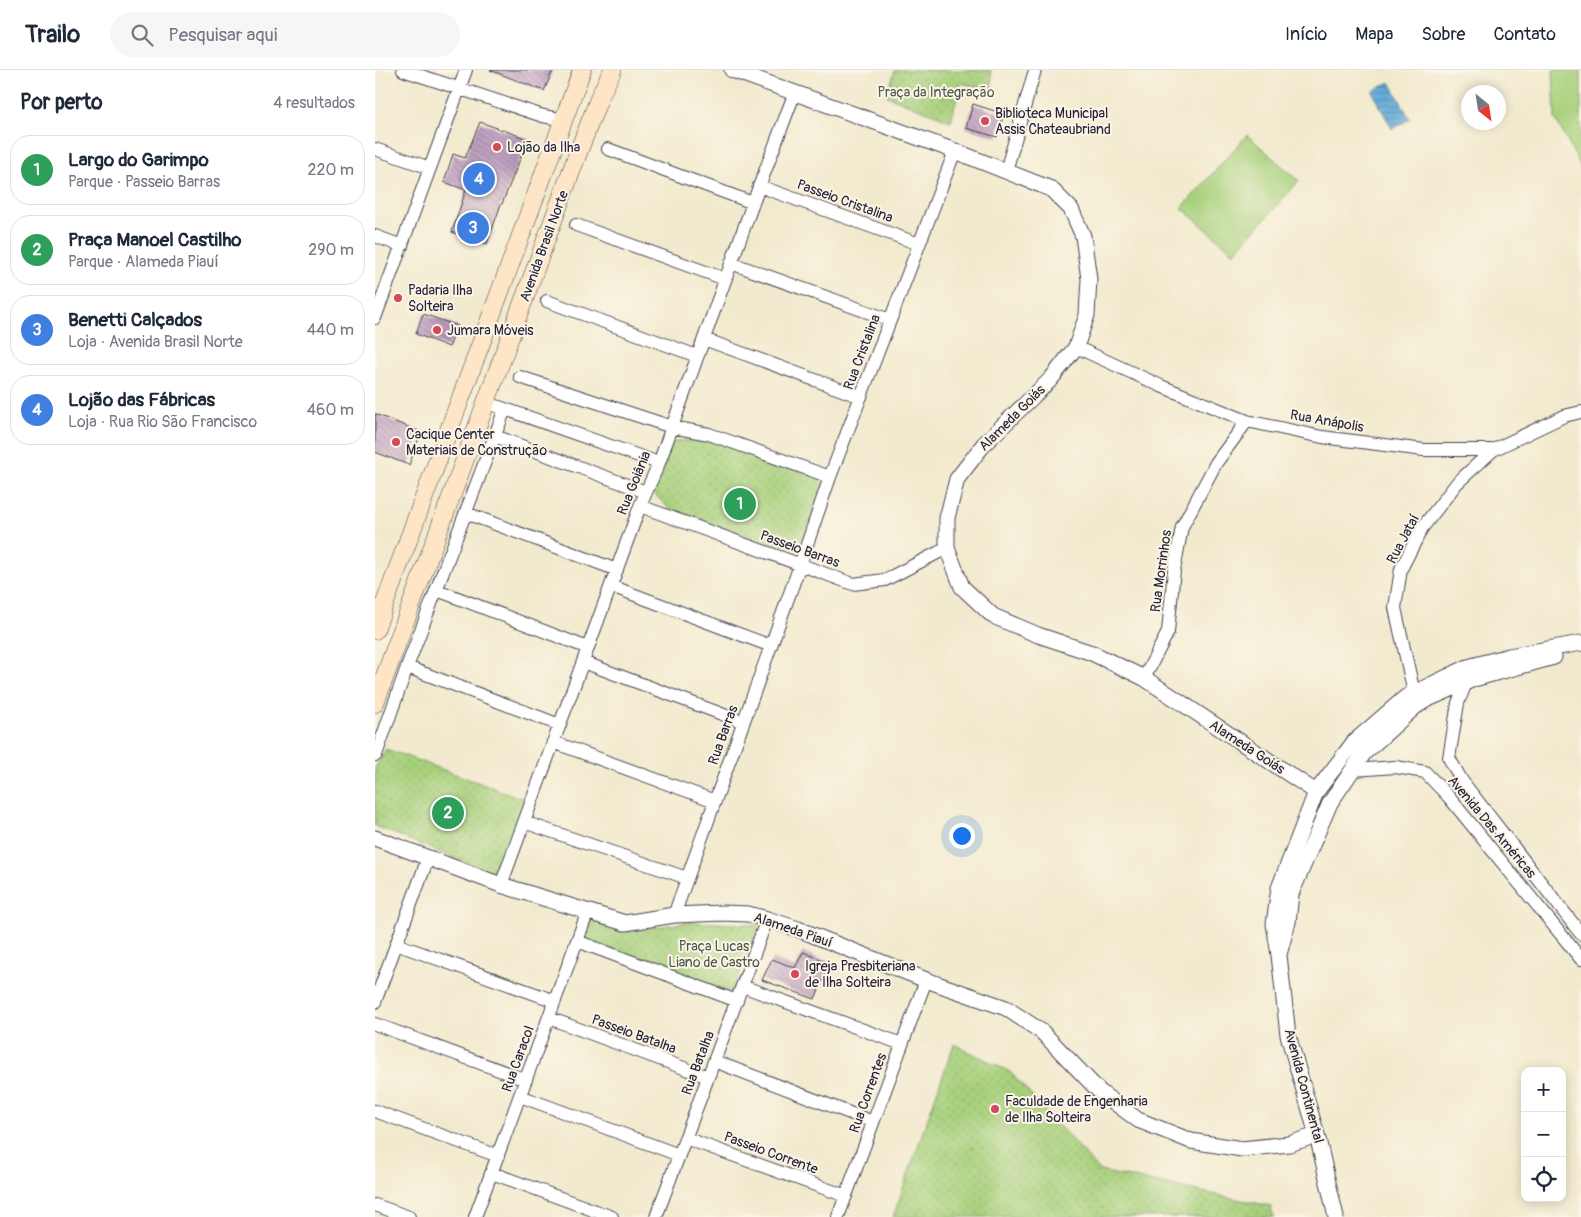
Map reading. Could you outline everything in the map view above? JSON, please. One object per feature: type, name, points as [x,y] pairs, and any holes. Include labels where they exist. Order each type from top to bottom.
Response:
[{"type":"main road","name":"Avenida Brasil Norte","points":[[375,630],[582,70]]},
{"type":"main road","name":"Avenida Brasil Norte","points":[[375,703],[485,402],[600,96],[612,70]]},
{"type":"street","points":[[403,70],[543,116],[564,120]]},
{"type":"street","points":[[375,318],[466,70]]},
{"type":"street","name":"Alameda Goiás","points":[[733,70],[955,151],[1051,189],[1071,209],[1083,236],[1089,279],[1087,315],[1076,347],[1051,379],[984,444],[957,479],[947,518],[947,548],[963,587],[993,616],[1091,653],[1144,678],[1315,792]]},
{"type":"street","points":[[1006,171],[1035,70]]},
{"type":"street","name":"Rua Goiânia","points":[[501,885],[795,92]]},
{"type":"street","points":[[375,149],[430,168]]},
{"type":"street","points":[[608,149],[753,203]]},
{"type":"street","name":"Rua Cristalina","points":[[800,565],[830,477],[955,151]]},
{"type":"street","name":"Passeio Cristalina","points":[[759,186],[919,244]]},
{"type":"street","points":[[577,225],[725,279]]},
{"type":"street","points":[[375,236],[401,246]]},
{"type":"street","points":[[731,263],[891,320]]},
{"type":"street","points":[[547,301],[697,356]]},
{"type":"street","points":[[704,339],[861,398]]},
{"type":"street","name":"Rua Anápolis","points":[[1076,347],[1161,386],[1247,421],[1322,437],[1424,450],[1493,450],[1564,416],[1581,412]]},
{"type":"street","points":[[520,377],[672,427],[709,434],[830,477]]},
{"type":"street","points":[[485,402],[659,463]]},
{"type":"street","points":[[376,755],[505,409]]},
{"type":"street","name":"Rua Morrinhos","points":[[1144,678],[1168,632],[1173,570],[1182,527],[1216,463],[1247,421]]},
{"type":"street","points":[[495,436],[646,492]]},
{"type":"street","name":"Rua Jataí","points":[[1414,693],[1395,608],[1401,569],[1423,528],[1457,483],[1493,450]]},
{"type":"street","name":"Passeio Barras","points":[[640,506],[853,584],[885,580],[947,548]]},
{"type":"street","points":[[466,513],[617,570]]},
{"type":"street","name":"Rua Barras","points":[[674,915],[800,565]]},
{"type":"street","points":[[611,586],[771,646]]},
{"type":"street","points":[[437,590],[588,648]]},
{"type":"street","name":"Avenida Continental","points":[[1336,1217],[1317,1135],[1289,1035],[1274,924],[1279,888],[1315,792],[1354,742],[1405,697],[1468,667],[1509,656],[1581,643]]},
{"type":"street","name":"Avenida Continental","points":[[1279,954],[1288,922],[1291,894],[1329,803],[1364,753],[1415,707],[1426,700],[1466,682],[1553,657],[1581,652]]},
{"type":"street","points":[[583,662],[743,722]]},
{"type":"street","points":[[407,668],[560,724]]},
{"type":"street","name":"Avenida Das Américas","points":[[1466,682],[1458,703],[1449,758],[1459,776],[1581,934]]},
{"type":"street","points":[[553,742],[715,801]]},
{"type":"street","name":"Avenida Das Américas","points":[[1353,770],[1396,767],[1425,772],[1581,959]]},
{"type":"street","points":[[1441,789],[1459,776]]},
{"type":"street","points":[[524,822],[687,878]]},
{"type":"street","name":"Alameda Piauí","points":[[375,838],[501,885],[625,923],[674,915],[723,913],[748,914],[798,929],[926,980],[1006,1008],[1042,1032],[1100,1092],[1138,1120],[1191,1141],[1243,1149],[1289,1144],[1317,1135]]},
{"type":"street","points":[[375,1002],[428,858]]},
{"type":"street","name":"Rua Caracol","points":[[475,1217],[588,912]]},
{"type":"street","name":"Rua Batalha","points":[[658,1216],[685,1138],[767,919]]},
{"type":"street","points":[[577,941],[737,1000]]},
{"type":"street","points":[[396,944],[555,1001]]},
{"type":"street","name":"Rua Correntes","points":[[838,1217],[926,980]]},
{"type":"street","points":[[742,986],[902,1044]]},
{"type":"street","name":"Passeio Batalha","points":[[549,1018],[708,1077]]},
{"type":"street","points":[[375,1024],[526,1080]]},
{"type":"street","points":[[714,1061],[873,1122]]},
{"type":"street","points":[[520,1096],[679,1155]]},
{"type":"street","points":[[375,1111],[498,1156]]},
{"type":"street","name":"Passeio Corrente","points":[[685,1138],[846,1196]]},
{"type":"street","points":[[492,1173],[612,1217]]},
{"type":"street","points":[[375,1205],[409,1217]]},
{"type":"green space","name":"Praça da Integração","points":[[895,70],[991,70],[992,91],[961,83],[951,121],[887,96]]},
{"type":"green space","points":[[1553,70],[1581,70],[1581,167],[1555,118]]},
{"type":"green space","points":[[1247,135],[1299,181],[1234,253],[1182,208]]},
{"type":"green space","points":[[709,437],[825,480],[796,558],[676,515],[652,492],[671,442]]},
{"type":"green space","points":[[386,749],[527,800],[496,875],[375,826],[375,768]]},
{"type":"green space","name":"Praça Lucas Liano de Castro","points":[[590,921],[628,931],[691,922],[759,925],[732,993],[584,940]]},
{"type":"green space","points":[[954,1044],[1010,1072],[1100,1171],[1270,1206],[1274,1217],[893,1217]]},
{"type":"water","points":[[1390,82],[1410,119],[1392,129],[1372,91]]},
{"type":"building","points":[[490,70],[553,70],[544,91]]},
{"type":"building","name":"Biblioteca Municipal Assis Chateaubriand","points":[[973,104],[1004,114],[997,137],[966,128]]},
{"type":"building","points":[[480,122],[528,139],[501,204],[487,244],[452,232],[466,190],[444,182],[453,154],[465,158]]},
{"type":"building","name":"Jumara Móveis","points":[[423,314],[458,326],[449,347],[416,334]]},
{"type":"building","name":"Cacique Center Materiais de Construção","points":[[375,414],[421,432],[409,465],[375,452]]},
{"type":"building","name":"Igreja Presbiteriana de Ilha Solteira","points":[[803,952],[830,963],[815,999],[762,980],[772,959],[795,968]]},
{"type":"place","name":"Biblioteca Municipal Assis Chateaubriand","points":[[985,121]]},
{"type":"place","name":"Lojão da Ilha","points":[[497,147]]},
{"type":"place","name":"Lojão das Fábricas","points":[[479,179]]},
{"type":"place","name":"Benetti Calçados","points":[[473,228]]},
{"type":"place","name":"Padaria Ilha Solteira","points":[[398,298]]},
{"type":"place","name":"Jumara Móveis","points":[[437,330]]},
{"type":"place","name":"Cacique Center Materiais de Construção","points":[[396,442]]},
{"type":"place","name":"Largo do Garimpo","points":[[740,504]]},
{"type":"place","name":"Praça Manoel Castilho","points":[[448,813]]},
{"type":"place","name":"Igreja Presbiteriana de Ilha Solteira","points":[[795,974]]},
{"type":"place","name":"Faculdade de Engenharia de Ilha Solteira","points":[[995,1109]]}]
